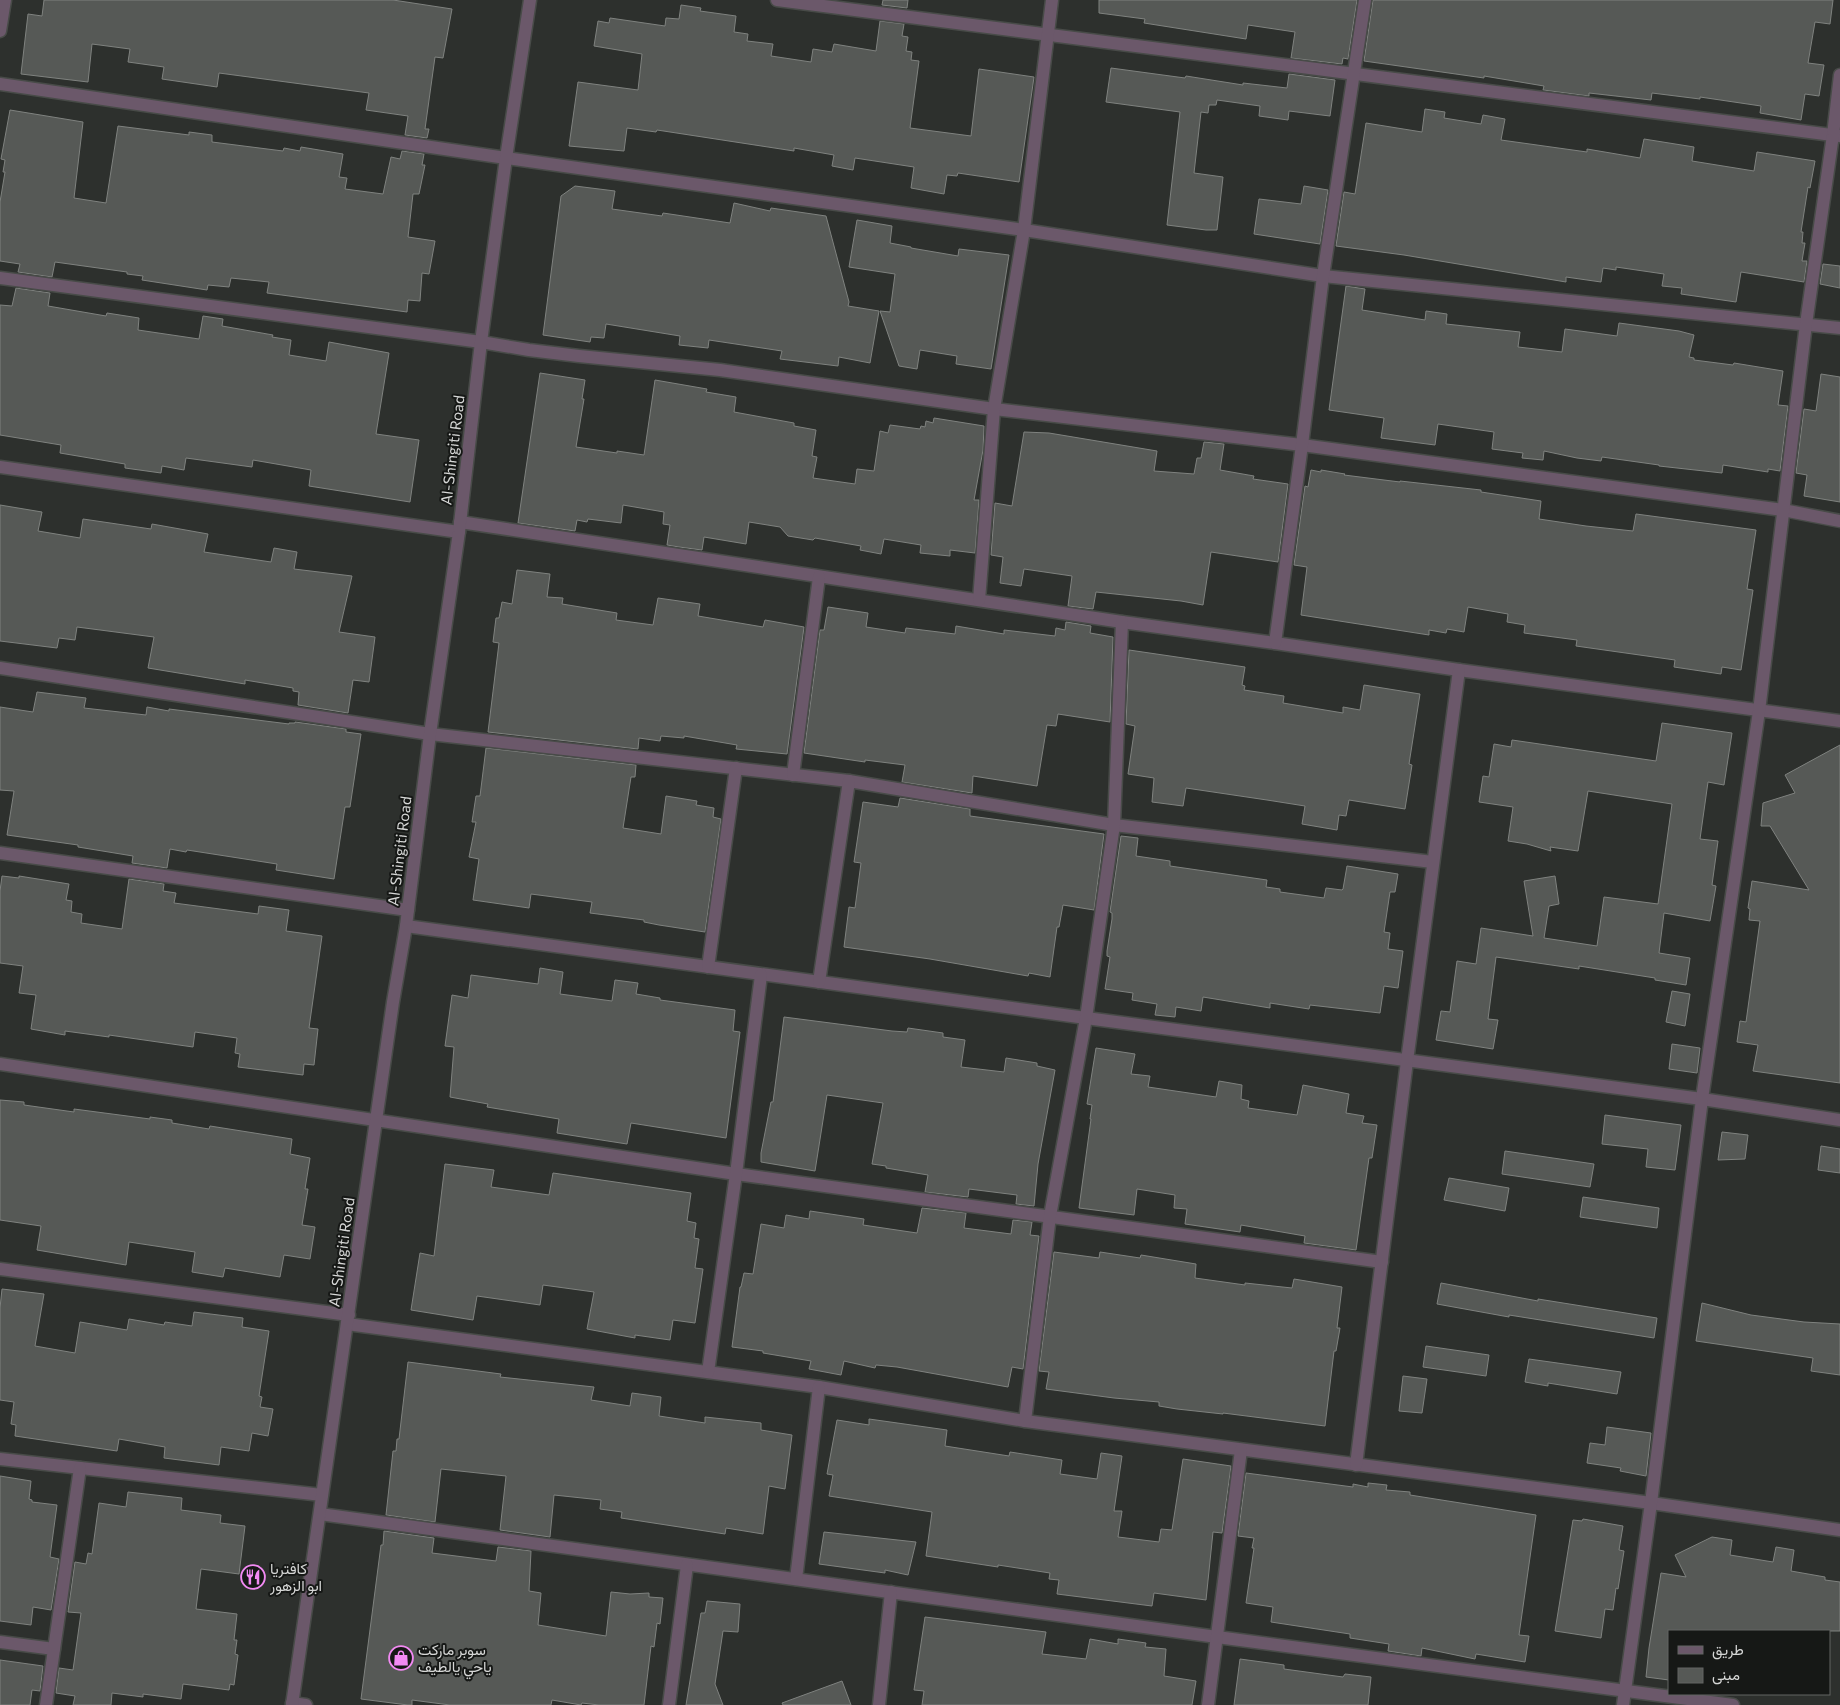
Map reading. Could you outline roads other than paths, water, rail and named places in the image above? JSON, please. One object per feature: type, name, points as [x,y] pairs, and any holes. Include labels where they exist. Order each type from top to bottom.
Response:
[{"type":"street","points":[[0,31],[5,0]]},
{"type":"street","name":"Al-Shingiti Road","points":[[292,1704],[393,1002],[406,926],[459,527],[481,342],[530,0]]},
{"type":"street","points":[[777,0],[1837,136]]},
{"type":"street","points":[[979,600],[994,408],[1024,230],[1052,0]]},
{"type":"street","points":[[1274,643],[1302,445],[1322,276],[1364,0]]},
{"type":"street","points":[[1623,1705],[1651,1503],[1702,1099],[1760,711],[1806,324],[1837,136],[1840,75]]},
{"type":"street","points":[[0,84],[506,158],[1024,230],[1322,276],[1840,328]]},
{"type":"street","points":[[0,278],[529,350],[720,370],[994,408],[1302,445],[1783,510],[1840,521]]},
{"type":"street","points":[[0,467],[459,527],[1459,670],[1840,721]]},
{"type":"street","points":[[793,775],[819,577]]},
{"type":"street","points":[[1025,1421],[1050,1216],[1086,1018],[1114,825],[1122,622]]},
{"type":"street","points":[[0,668],[430,734],[849,781],[1114,825],[1433,862]]},
{"type":"street","points":[[1356,1465],[1459,670]]},
{"type":"street","points":[[708,967],[736,768]]},
{"type":"street","points":[[819,982],[849,781]]},
{"type":"street","points":[[0,853],[408,910]]},
{"type":"street","points":[[406,926],[761,975],[1702,1099],[1840,1120]]},
{"type":"street","points":[[708,1372],[736,1174],[761,975]]},
{"type":"street","points":[[0,1064],[736,1174],[1382,1262]]},
{"type":"street","points":[[0,1269],[819,1387],[1025,1421],[1651,1503],[1840,1530]]},
{"type":"street","points":[[796,1579],[819,1387]]},
{"type":"street","points":[[1208,1705],[1241,1450]]},
{"type":"street","points":[[0,1459],[322,1495]]},
{"type":"street","points":[[46,1705],[80,1468]]},
{"type":"street","points":[[320,1514],[1217,1638],[1733,1705]]},
{"type":"street","points":[[669,1705],[687,1565]]},
{"type":"street","points":[[879,1705],[891,1592]]},
{"type":"street","points":[[0,1642],[54,1649]]},
{"type":"street","points":[[292,1704],[306,1705]]},
{"type":"place","name":"كافتريا ابو الزهور","points":[[253,1577]]},
{"type":"place","name":"سوبر ماركت ياحي يالطيف","points":[[401,1658]]}]
